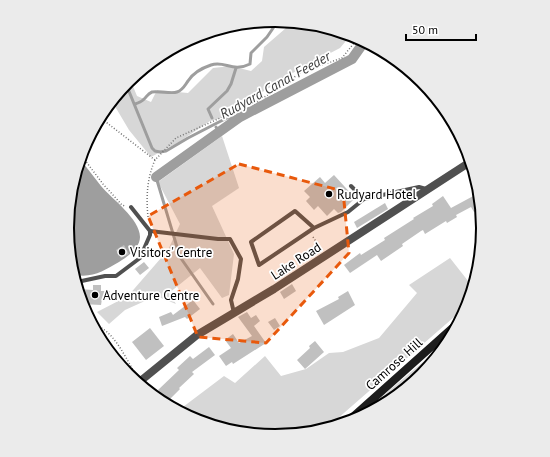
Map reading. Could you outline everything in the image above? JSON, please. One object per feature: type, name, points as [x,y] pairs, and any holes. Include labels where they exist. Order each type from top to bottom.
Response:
[{"type":"street","name":"Lake Road","points":[[142,380],[197,335],[274,289],[466,164]]},
{"type":"street","name":"Camrose Hill","points":[[359,412],[448,332]]},
{"type":"lane","points":[[351,186],[364,199]]},
{"type":"lane","points":[[314,228],[295,211],[251,242],[259,265],[314,228],[348,212],[364,199],[419,186],[427,190]]},
{"type":"lane","points":[[80,281],[105,276],[116,276],[140,258],[150,236],[150,231],[131,207]]},
{"type":"lane","points":[[150,231],[230,239],[241,259],[238,279],[231,300],[234,313]]},
{"type":"path","points":[[150,231],[147,195],[149,173],[159,154],[176,138],[260,100],[302,72],[342,58],[354,43]]},
{"type":"path","points":[[104,121],[155,160]]},
{"type":"path","points":[[85,161],[116,199],[122,205],[131,207]]},
{"type":"path","points":[[309,232],[325,256]]},
{"type":"path","points":[[98,326],[111,335],[131,369]]},
{"type":"highlighted area","points":[[239,164],[343,191],[349,253],[266,343],[198,337],[148,216]]},
{"type":"shaded area","points":[[286,28],[314,31],[347,40],[340,48],[296,71],[221,118],[210,121],[179,142],[151,157],[129,130],[115,106],[133,86],[137,96],[151,102],[157,90],[188,93],[213,68],[231,66],[251,71],[262,61],[264,47]]},
{"type":"shaded area","points":[[222,136],[239,188],[212,206],[234,254],[229,295],[222,298],[200,268],[169,293],[176,304],[156,296],[125,310],[109,324],[97,312],[128,296],[168,250],[180,224],[158,182]]},
{"type":"shaded area","points":[[84,164],[101,186],[131,216],[139,230],[140,237],[138,245],[122,260],[99,273],[79,275],[75,255],[74,215],[77,189]]},
{"type":"shaded area","points":[[450,258],[469,283],[458,314],[335,420],[314,426],[288,430],[262,430],[223,423],[198,415],[183,407],[224,376],[235,383],[265,356],[281,376],[306,369],[329,353],[343,352],[379,338],[417,293],[409,285]]},
{"type":"shaded area","points":[[432,354],[408,380],[372,405]]},
{"type":"building","name":"Rudyard Hotel","points":[[334,175],[355,198],[341,212],[338,213],[334,209],[327,216],[318,206],[314,210],[306,201],[310,197],[304,191],[320,177],[325,183]]},
{"type":"building","points":[[443,196],[451,208],[474,196],[476,211],[474,212],[471,207],[456,215],[457,217],[447,223],[446,221],[425,234],[423,230],[421,231],[381,261],[377,255],[350,273],[344,265],[360,253],[361,255],[385,240],[384,238],[433,206],[432,204]]},
{"type":"building","points":[[385,203],[388,209],[357,228],[354,222]]},
{"type":"building","name":"Visitors' Centre","points":[[124,245],[129,254],[121,258],[116,250]]},
{"type":"building","points":[[144,262],[149,268],[140,275],[135,269]]},
{"type":"building","points":[[292,284],[296,291],[284,299],[280,292]]},
{"type":"building","name":"Adventure Centre","points":[[93,285],[101,285],[101,291],[110,291],[110,299],[102,299],[101,305],[88,304],[83,289],[93,290]]},
{"type":"building","points":[[348,291],[355,305],[324,325],[316,311],[339,299],[338,297]]},
{"type":"building","points":[[193,300],[200,309],[187,319],[185,317],[162,326],[159,317],[171,312],[173,315]]},
{"type":"building","points":[[247,312],[251,318],[256,315],[260,321],[254,326],[266,343],[233,364],[232,362],[226,366],[219,356],[231,348],[225,340],[233,334],[239,343],[252,336],[238,317]]},
{"type":"building","points":[[275,318],[280,326],[274,330],[268,322]]},
{"type":"building","points":[[150,328],[164,346],[146,360],[132,342]]},
{"type":"building","points":[[315,341],[324,352],[305,369],[297,360]]},
{"type":"building","points":[[209,347],[215,355],[192,372],[194,374],[169,400],[164,397],[158,390],[179,370],[177,368],[190,356],[193,359]]},
{"type":"waterway","points":[[135,104],[152,92],[175,93],[179,91],[195,73],[211,65],[220,64],[238,67],[250,64],[251,53],[267,37],[274,27]]},
{"type":"waterway","name":"Rudyard Canal Feeder","points":[[156,177],[240,117],[352,59],[361,46]]},
{"type":"waterway","points":[[212,118],[208,109],[227,91],[236,68]]},
{"type":"waterway","points":[[129,91],[152,148],[155,151],[166,151],[227,118],[240,117]]},
{"type":"waterway","name":"Rudyard Canal Feeder","points":[[216,127],[219,132]]},
{"type":"waterway","points":[[156,177],[180,257],[213,304]]},
{"type":"place","name":"Rudyard Hotel","points":[[329,194]]},
{"type":"place","name":"Visitors' Centre","points":[[122,252]]},
{"type":"place","name":"Adventure Centre","points":[[95,295]]}]
